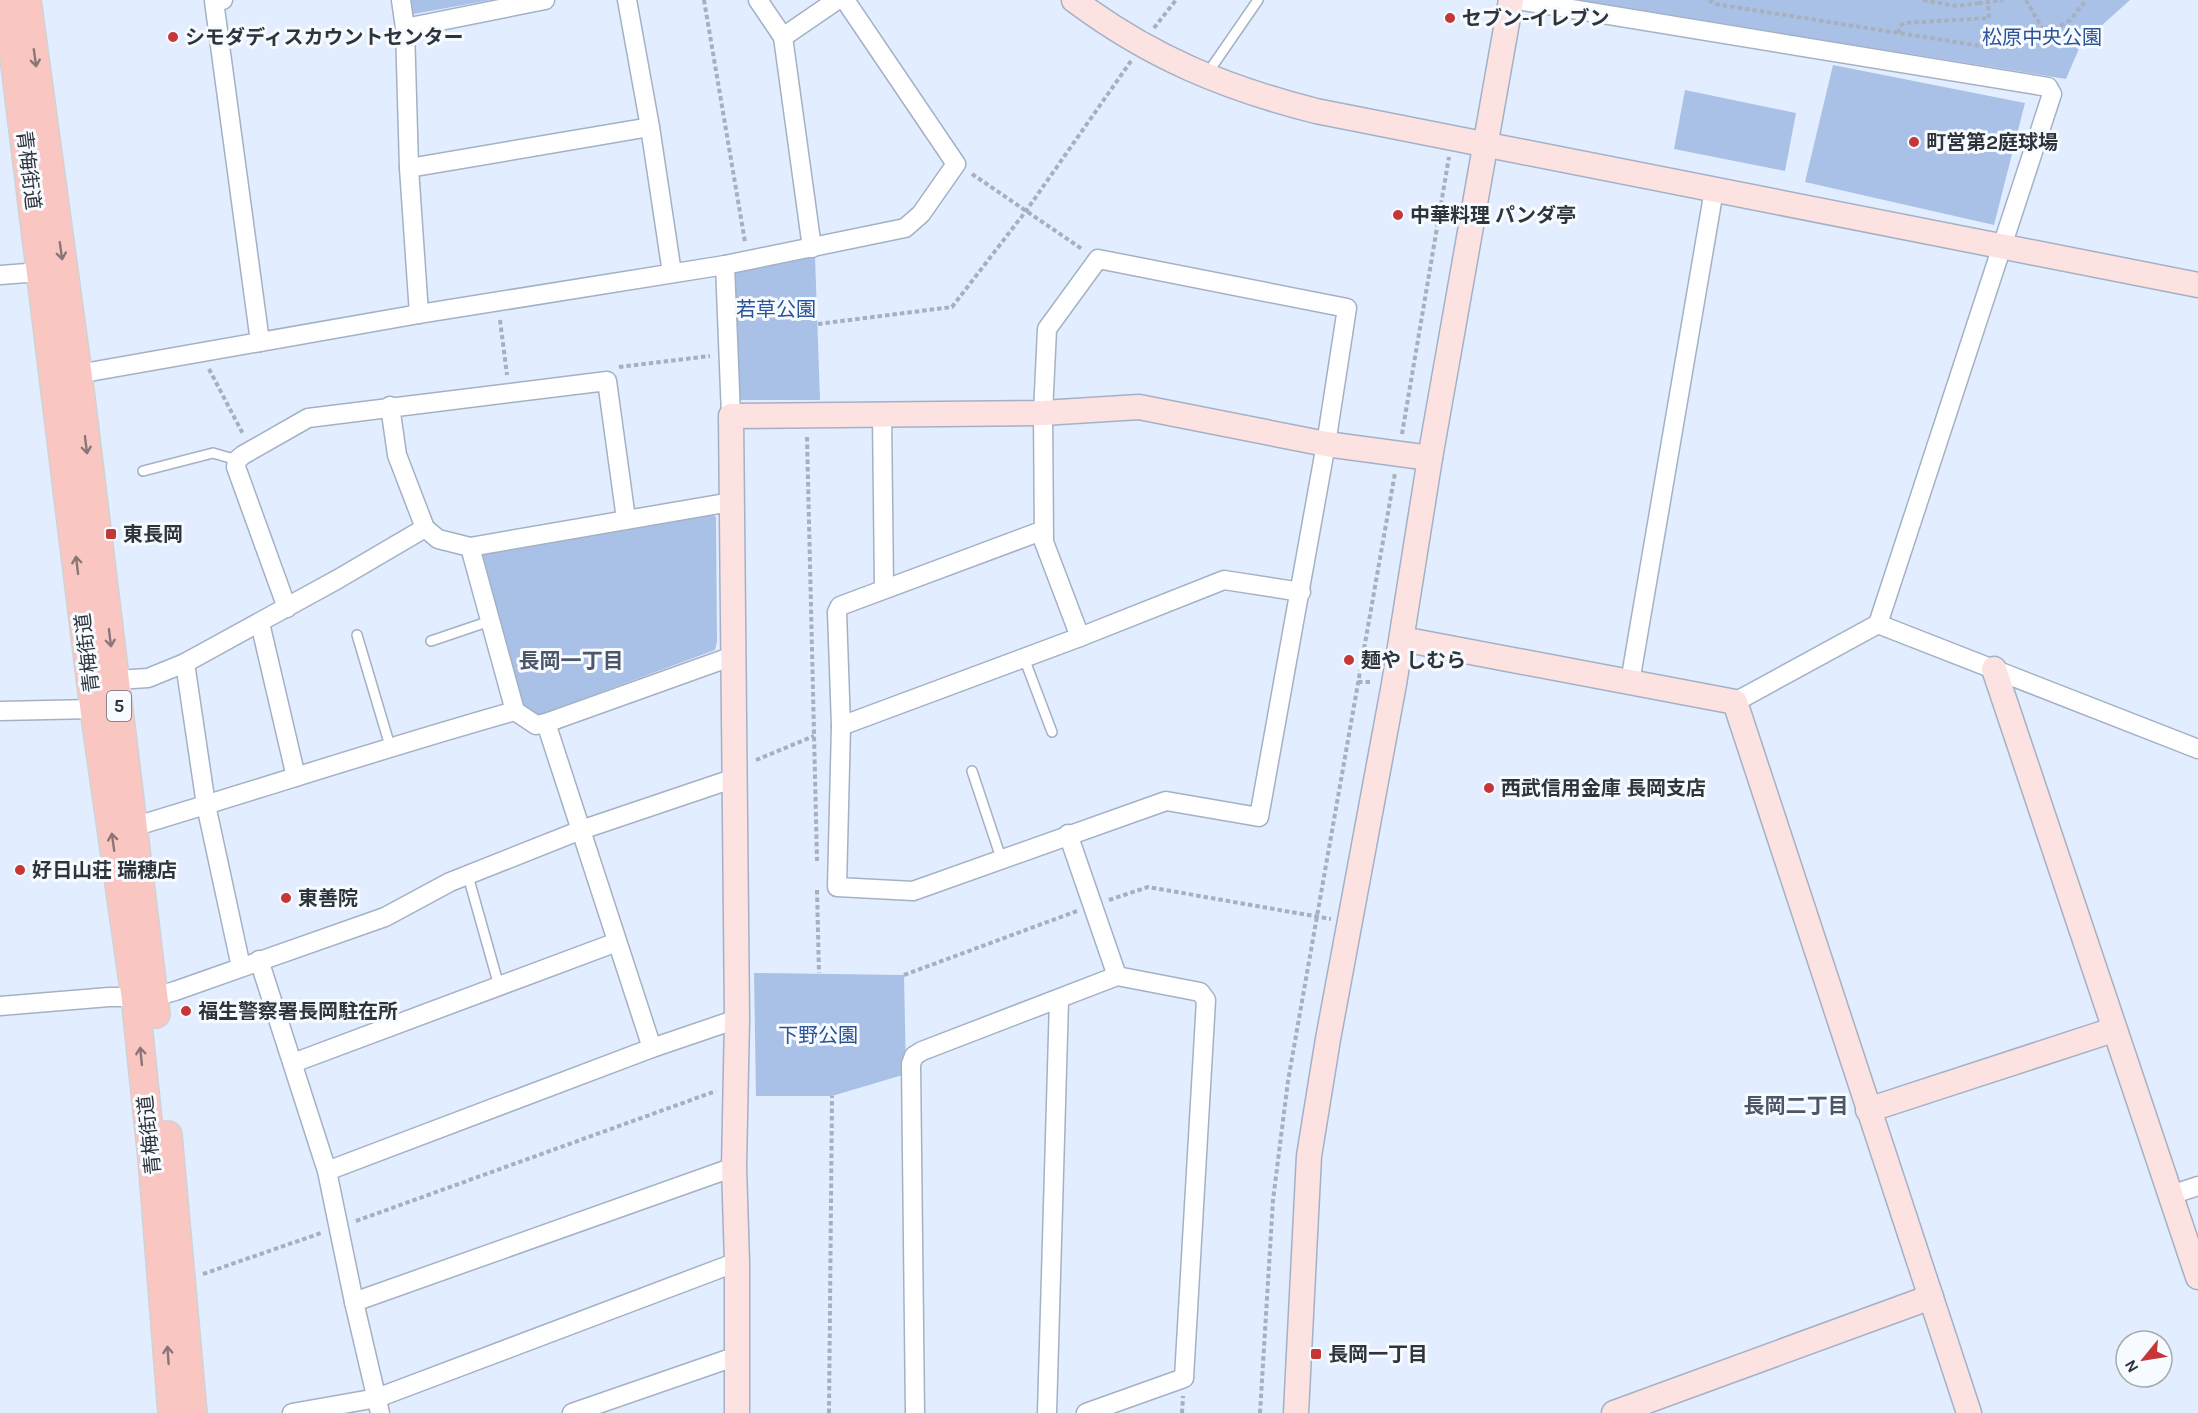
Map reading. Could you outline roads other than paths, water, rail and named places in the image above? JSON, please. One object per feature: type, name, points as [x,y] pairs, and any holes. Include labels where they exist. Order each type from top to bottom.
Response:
[{"type":"main road","name":"青梅街道","points":[[7,0],[94,709],[145,996],[183,1281],[193,1413]]},
{"type":"main road","name":"青梅街道","points":[[27,0],[78,374],[133,827],[172,1413]]},
{"type":"street","points":[[223,0],[214,1],[260,342]]},
{"type":"street","points":[[401,0],[405,28],[409,168],[419,314]]},
{"type":"street","points":[[405,28],[545,0]]},
{"type":"street","points":[[627,0],[650,127],[672,273]]},
{"type":"street","points":[[758,0],[783,37],[812,248]]},
{"type":"street","points":[[783,37],[837,0]]},
{"type":"street","points":[[78,374],[419,314],[724,265],[905,228],[921,214],[956,164],[845,0]]},
{"type":"street","points":[[1074,0],[1102,21],[1142,45],[1205,76],[1239,90],[1277,101],[1452,139],[2198,285]]},
{"type":"street","points":[[1296,1413],[1309,1156],[1402,639],[1430,458],[1511,0]]},
{"type":"street","points":[[1402,639],[1735,702],[1878,624],[2052,94],[2048,87],[1517,0]]},
{"type":"street","points":[[409,168],[650,127]]},
{"type":"street","points":[[1630,682],[1714,190]]},
{"type":"street","points":[[1044,530],[840,606],[837,612],[841,726],[837,886],[913,891],[1166,801],[1259,817],[1301,592],[1347,308],[1098,260],[1047,330],[1043,413],[1044,530],[1044,542],[1080,637]]},
{"type":"street","points":[[724,265],[731,416],[737,1019],[734,1167],[737,1262],[737,1413]]},
{"type":"street","points":[[0,275],[41,272]]},
{"type":"street","points":[[287,608],[236,467],[237,460],[243,455],[308,418],[390,406],[607,381],[626,519]]},
{"type":"street","points":[[390,406],[397,455],[424,528],[438,539],[470,547],[731,502]]},
{"type":"street","points":[[731,416],[1043,413],[1139,407],[1326,444],[1430,458]]},
{"type":"street","points":[[882,414],[884,588]]},
{"type":"street","points":[[116,680],[148,678],[185,663],[287,608],[424,528]]},
{"type":"street","points":[[470,547],[514,711],[536,725],[733,656]]},
{"type":"street","points":[[841,726],[1080,637],[1224,580],[1301,592]]},
{"type":"street","points":[[260,623],[296,777]]},
{"type":"street","points":[[1878,624],[2198,749]]},
{"type":"street","points":[[185,663],[206,805],[241,967]]},
{"type":"street","points":[[1994,669],[2198,1277]]},
{"type":"street","points":[[1735,702],[1969,1413]]},
{"type":"street","points":[[0,711],[94,709]]},
{"type":"street","points":[[133,827],[390,746],[514,711]]},
{"type":"street","points":[[546,723],[652,1048]]},
{"type":"street","points":[[0,1006],[145,996],[241,967],[385,917],[450,882],[735,773]]},
{"type":"street","points":[[1068,834],[1117,976]]},
{"type":"street","points":[[293,1063],[617,942]]},
{"type":"street","points":[[259,960],[327,1171],[378,1406]]},
{"type":"street","points":[[915,1413],[911,1064],[914,1056],[1117,976],[1200,992],[1206,1000],[1184,1378],[1086,1413]]},
{"type":"street","points":[[1047,1413],[1059,1000]]},
{"type":"street","points":[[327,1171],[652,1048],[737,1019]]},
{"type":"street","points":[[1868,1110],[2114,1030]]},
{"type":"street","points":[[354,1302],[734,1167]]},
{"type":"street","points":[[2171,1195],[2198,1186]]},
{"type":"street","points":[[292,1413],[378,1406],[737,1262]]},
{"type":"street","points":[[1614,1413],[1931,1297]]},
{"type":"street","points":[[572,1413],[737,1356]]},
{"type":"lane","points":[[1205,76],[1258,0]]},
{"type":"lane","points":[[143,471],[213,453],[237,460]]},
{"type":"lane","points":[[431,641],[490,621]]},
{"type":"lane","points":[[357,634],[390,746]]},
{"type":"lane","points":[[1024,658],[1052,732]]},
{"type":"lane","points":[[972,771],[1001,858]]},
{"type":"lane","points":[[468,876],[499,986]]},
{"type":"place","name":"セブン-イレブン","points":[[1450,18]]},
{"type":"place","name":"シモダディスカウントセンター","points":[[173,37]]},
{"type":"place","name":"町営第2庭球場","points":[[1914,142]]},
{"type":"place","name":"中華料理 パンダ亭","points":[[1398,215]]},
{"type":"place","name":"東長岡","points":[[111,534]]},
{"type":"place","name":"麺や しむら","points":[[1349,660]]},
{"type":"place","name":"西武信用金庫 長岡支店","points":[[1489,788]]},
{"type":"place","name":"好日山荘 瑞穂店","points":[[20,870]]},
{"type":"place","name":"東善院","points":[[286,898]]},
{"type":"place","name":"福生警察署長岡駐在所","points":[[186,1011]]},
{"type":"place","name":"長岡一丁目","points":[[1316,1354]]},
{"type":"district","name":"長岡一丁目","points":[[571,661]]},
{"type":"district","name":"長岡二丁目","points":[[1796,1106]]},
{"type":"park label","name":"松原中央公園","points":[[2042,37]]},
{"type":"park label","name":"若草公園","points":[[776,309]]},
{"type":"park label","name":"下野公園","points":[[818,1035]]}]
